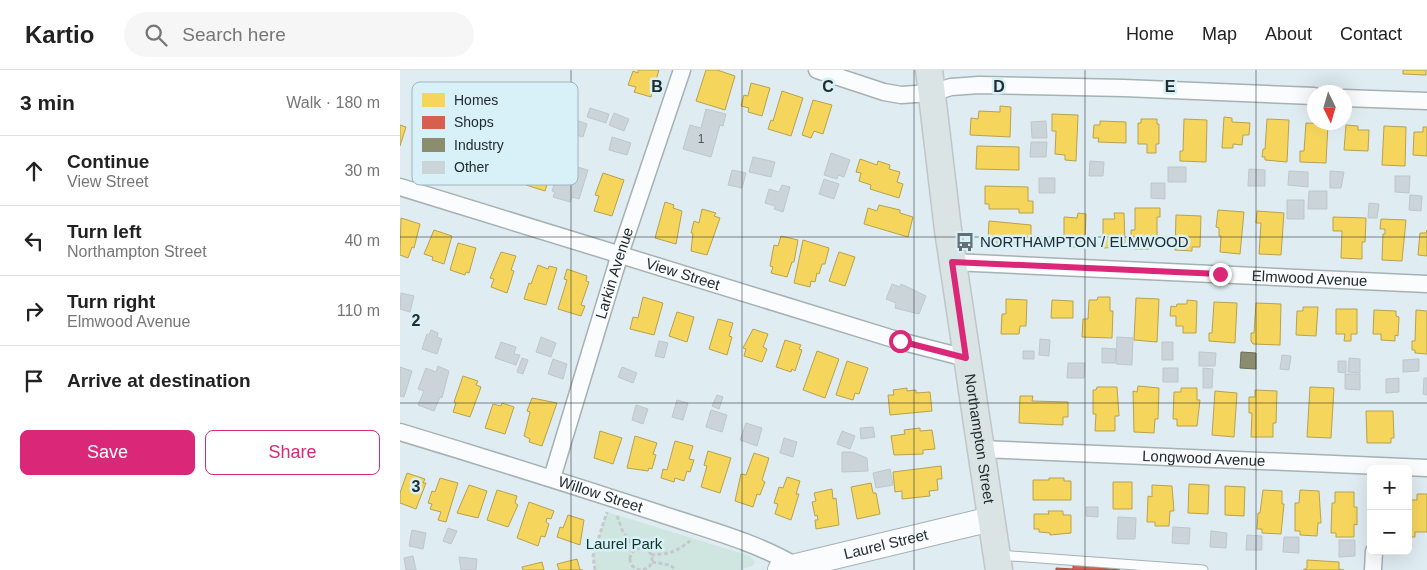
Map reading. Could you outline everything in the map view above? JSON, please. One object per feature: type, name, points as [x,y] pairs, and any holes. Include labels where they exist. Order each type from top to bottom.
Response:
[{"type":"main road","name":"Northampton Street","points":[[930,82],[952,262],[998,562]]},
{"type":"street","name":"Larkin Avenue","points":[[552,478],[620,254],[682,70]]},
{"type":"street","points":[[817,70],[884,92],[901,94],[930,82],[951,87],[978,85],[1124,88],[1307,96]]},
{"type":"street","points":[[1352,98],[1427,101]]},
{"type":"street","name":"View Street","points":[[400,187],[900,341],[966,358]]},
{"type":"street","name":"Elmwood Avenue","points":[[952,262],[1427,284]]},
{"type":"street","name":"Willow Street","points":[[400,432],[552,478],[742,541],[776,554],[788,568]]},
{"type":"street","name":"Longwood Avenue","points":[[980,449],[1367,467]]},
{"type":"street","name":"Longwood Avenue","points":[[1412,468],[1427,468]]},
{"type":"street","name":"Laurel Street","points":[[788,568],[991,519]]},
{"type":"street","points":[[1373,570],[1374,555]]},
{"type":"lane","points":[[998,562],[1203,570]]},
{"type":"path","points":[[596,570],[593,556],[607,512]]},
{"type":"path","points":[[616,515],[627,540],[636,549]]},
{"type":"path","points":[[651,555],[678,551],[692,539]]},
{"type":"path","points":[[643,548],[651,555],[652,562],[647,568],[636,570],[631,564],[629,557],[636,549],[643,548]]},
{"type":"path","points":[[652,562],[670,565],[676,570]]},
{"type":"green space","name":"Laurel Park","points":[[607,512],[750,556],[755,562],[752,566],[740,570],[595,570],[593,556]]},
{"type":"building: Homes","points":[[638,70],[659,70],[651,97],[634,92],[636,87],[628,85],[633,71],[638,73]]},
{"type":"building: Homes","points":[[706,70],[717,70],[735,76],[725,110],[696,101]]},
{"type":"building: Homes","points":[[1403,70],[1426,70],[1426,75],[1403,74]]},
{"type":"building: Homes","points":[[751,83],[770,88],[762,116],[748,112],[749,108],[741,106],[744,95],[748,96]]},
{"type":"building: Homes","points":[[782,91],[803,98],[791,136],[768,129],[771,120],[773,121]]},
{"type":"building: Homes","points":[[813,100],[832,105],[823,134],[814,131],[811,138],[802,135]]},
{"type":"building: Homes","points":[[1000,106],[1011,107],[1010,137],[970,135],[971,118],[978,119],[979,111],[1000,112]]},
{"type":"building: Homes","points":[[1052,114],[1078,115],[1076,161],[1065,160],[1065,155],[1055,154],[1056,131],[1052,131]]},
{"type":"building: Homes","points":[[1224,117],[1232,118],[1232,122],[1250,123],[1249,135],[1243,135],[1242,145],[1233,144],[1233,148],[1222,148]]},
{"type":"building: Homes","points":[[1141,119],[1157,119],[1157,124],[1159,124],[1159,144],[1156,144],[1156,153],[1147,153],[1147,144],[1138,144],[1138,123],[1141,123]]},
{"type":"building: Homes","points":[[1184,119],[1207,120],[1206,162],[1180,161],[1180,151],[1183,151]]},
{"type":"building: Homes","points":[[1267,119],[1289,120],[1287,162],[1265,160],[1265,157],[1262,157],[1263,149],[1265,149]]},
{"type":"building: Homes","points":[[1100,121],[1126,122],[1126,143],[1098,142],[1099,138],[1093,138],[1094,125],[1100,125]]},
{"type":"building: Homes","points":[[1306,123],[1307,130],[1328,130],[1326,163],[1300,162],[1300,151],[1304,151]]},
{"type":"building: Homes","points":[[400,125],[406,127],[400,146]]},
{"type":"building: Homes","points":[[1352,126],[1358,126],[1358,130],[1369,130],[1368,151],[1344,150],[1346,130],[1352,130]]},
{"type":"building: Homes","points":[[1384,126],[1406,127],[1405,166],[1382,165]]},
{"type":"building: Homes","points":[[1423,127],[1427,127],[1427,156],[1413,155],[1414,132],[1423,132]]},
{"type":"building: Homes","points":[[977,146],[1019,147],[1019,170],[976,169]]},
{"type":"building: Homes","points":[[860,159],[877,165],[878,161],[890,165],[889,169],[900,172],[897,182],[903,184],[899,198],[870,189],[871,185],[859,181],[861,173],[856,172]]},
{"type":"building: Homes","points":[[603,173],[624,180],[612,216],[594,211],[599,196],[595,195]]},
{"type":"building: Homes","points":[[526,185],[547,185],[545,191]]},
{"type":"building: Homes","points":[[985,186],[1028,187],[1028,201],[1033,201],[1033,213],[1019,213],[1019,209],[989,209],[989,204],[985,204]]},
{"type":"building: Homes","points":[[665,202],[674,205],[673,208],[682,211],[676,244],[655,238]]},
{"type":"building: Homes","points":[[879,205],[900,210],[900,213],[913,217],[908,237],[864,224],[868,208],[877,211]]},
{"type":"building: Homes","points":[[1135,208],[1160,208],[1160,217],[1157,217],[1157,244],[1149,244],[1149,249],[1134,249],[1134,237],[1131,237],[1131,230],[1135,230]]},
{"type":"building: Homes","points":[[702,209],[716,213],[714,216],[720,218],[707,255],[691,251],[693,233],[691,233],[694,221],[699,223]]},
{"type":"building: Homes","points":[[1218,210],[1244,212],[1240,254],[1220,252],[1221,236],[1219,236],[1219,228],[1216,227]]},
{"type":"building: Homes","points":[[1257,211],[1284,213],[1281,255],[1259,254],[1261,223],[1256,223]]},
{"type":"building: Homes","points":[[1078,213],[1086,214],[1085,241],[1077,241],[1077,247],[1069,247],[1069,240],[1064,240],[1064,217],[1077,218]]},
{"type":"building: Homes","points":[[1114,213],[1124,213],[1125,243],[1118,243],[1119,247],[1103,248],[1103,219],[1115,219]]},
{"type":"building: Homes","points":[[1176,215],[1201,216],[1200,247],[1192,247],[1192,251],[1175,250]]},
{"type":"building: Homes","points":[[1333,217],[1366,218],[1365,242],[1362,242],[1362,259],[1341,258],[1342,231],[1333,231]]},
{"type":"building: Homes","points":[[401,218],[420,224],[414,248],[412,247],[408,258],[400,255]]},
{"type":"building: Homes","points":[[1381,219],[1406,220],[1402,261],[1382,260],[1383,234],[1385,234],[1385,229],[1380,229]]},
{"type":"building: Homes","points":[[989,221],[1031,225],[1031,242],[1014,245],[1014,241],[1003,241],[1003,245],[997,244],[997,241],[988,240]]},
{"type":"building: Homes","points":[[434,230],[452,236],[444,264],[432,260],[433,257],[424,254]]},
{"type":"building: Homes","points":[[1427,230],[1427,256],[1418,255],[1420,233],[1426,233]]},
{"type":"building: Homes","points":[[781,236],[798,240],[794,262],[792,262],[787,277],[771,273],[773,267],[770,266],[774,245],[778,246]]},
{"type":"building: Homes","points":[[803,240],[829,248],[825,264],[822,264],[815,282],[811,281],[810,287],[794,283]]},
{"type":"building: Homes","points":[[458,243],[476,248],[469,273],[466,272],[465,275],[450,270]]},
{"type":"building: Homes","points":[[501,252],[516,256],[511,270],[514,271],[507,293],[491,287],[494,279],[490,278]]},
{"type":"building: Homes","points":[[839,252],[855,257],[845,286],[829,281]]},
{"type":"building: Homes","points":[[538,265],[548,269],[549,266],[557,268],[546,305],[524,299]]},
{"type":"building: Homes","points":[[567,269],[587,276],[586,281],[589,282],[581,305],[585,306],[581,316],[558,309],[567,280],[564,279]]},
{"type":"building: Homes","points":[[643,297],[663,303],[654,335],[630,329],[633,317],[638,318]]},
{"type":"building: Homes","points":[[1098,297],[1110,297],[1110,311],[1113,311],[1112,338],[1082,337],[1083,319],[1088,319],[1089,300],[1097,300]]},
{"type":"building: Homes","points":[[1136,298],[1159,299],[1157,342],[1134,340]]},
{"type":"building: Homes","points":[[1006,299],[1027,300],[1026,326],[1020,326],[1019,334],[1001,334],[1002,314],[1006,314]]},
{"type":"building: Homes","points":[[1052,300],[1073,301],[1073,318],[1051,318]]},
{"type":"building: Homes","points":[[1187,300],[1197,301],[1196,333],[1183,333],[1183,326],[1176,326],[1176,316],[1170,316],[1171,306],[1176,307],[1177,304],[1187,304]]},
{"type":"building: Homes","points":[[1214,302],[1237,303],[1235,343],[1209,341],[1209,333],[1212,333]]},
{"type":"building: Homes","points":[[1256,303],[1281,304],[1280,345],[1253,344],[1251,341],[1251,333],[1254,333]]},
{"type":"building: Homes","points":[[1303,307],[1318,307],[1316,336],[1296,335],[1297,311],[1303,311]]},
{"type":"building: Homes","points":[[1336,309],[1357,309],[1357,334],[1351,334],[1351,341],[1344,341],[1345,334],[1336,334]]},
{"type":"building: Homes","points":[[1374,310],[1396,311],[1396,316],[1399,317],[1398,336],[1395,335],[1395,341],[1381,340],[1381,334],[1373,334]]},
{"type":"building: Homes","points":[[1416,310],[1427,311],[1427,354],[1415,353],[1415,350],[1412,350],[1412,341],[1415,341]]},
{"type":"building: Homes","points":[[677,312],[694,317],[687,342],[669,336]]},
{"type":"building: Homes","points":[[718,319],[733,323],[729,336],[732,337],[727,355],[709,349]]},
{"type":"building: Homes","points":[[753,329],[768,334],[763,347],[767,349],[762,362],[744,356],[746,349],[743,348]]},
{"type":"building: Homes","points":[[785,340],[801,345],[799,349],[802,350],[795,371],[792,369],[791,372],[776,367]]},
{"type":"building: Homes","points":[[817,351],[839,359],[825,398],[803,390]]},
{"type":"building: Homes","points":[[847,361],[868,368],[859,394],[855,393],[853,400],[836,395]]},
{"type":"building: Homes","points":[[463,376],[478,381],[476,385],[481,387],[470,417],[453,412],[456,403],[454,402]]},
{"type":"building: Homes","points":[[1138,386],[1159,388],[1158,419],[1155,419],[1154,433],[1134,432],[1133,391],[1137,392]]},
{"type":"building: Homes","points":[[1097,387],[1117,387],[1119,416],[1115,416],[1115,431],[1095,431],[1096,414],[1093,414],[1093,390],[1096,390]]},
{"type":"building: Homes","points":[[1310,387],[1334,388],[1331,438],[1307,437]]},
{"type":"building: Homes","points":[[907,388],[907,391],[916,390],[916,393],[930,392],[932,411],[890,415],[888,395],[894,395],[893,390]]},
{"type":"building: Homes","points":[[1181,388],[1197,388],[1197,400],[1200,400],[1197,426],[1177,426],[1177,419],[1173,419],[1174,392],[1181,392]]},
{"type":"building: Homes","points":[[1255,390],[1277,391],[1276,423],[1273,423],[1273,437],[1251,437],[1252,413],[1249,413],[1249,397],[1255,397]]},
{"type":"building: Homes","points":[[1215,391],[1237,393],[1234,437],[1212,435]]},
{"type":"building: Homes","points":[[1020,396],[1033,396],[1032,401],[1068,402],[1068,417],[1063,417],[1063,425],[1019,423]]},
{"type":"building: Homes","points":[[532,398],[557,403],[542,446],[529,442],[530,439],[524,436],[530,412],[527,411]]},
{"type":"building: Homes","points":[[502,403],[514,407],[505,434],[485,428],[493,404],[501,406]]},
{"type":"building: Homes","points":[[1366,411],[1393,411],[1394,438],[1391,438],[1391,443],[1367,443]]},
{"type":"building: Homes","points":[[920,428],[920,431],[932,430],[935,449],[923,450],[923,454],[894,455],[891,436],[905,434],[904,430]]},
{"type":"building: Homes","points":[[600,431],[622,438],[613,464],[594,458]]},
{"type":"building: Homes","points":[[635,436],[657,443],[653,454],[656,455],[652,469],[649,468],[648,471],[627,468]]},
{"type":"building: Homes","points":[[675,441],[693,446],[689,459],[694,460],[690,472],[687,471],[684,481],[675,478],[674,482],[661,478],[663,469],[667,470]]},
{"type":"building: Homes","points":[[708,451],[731,458],[720,493],[701,487],[707,466],[704,465]]},
{"type":"building: Homes","points":[[754,453],[769,458],[762,480],[765,482],[760,495],[757,494],[753,507],[735,501],[741,474],[746,475]]},
{"type":"building: Homes","points":[[941,466],[942,479],[937,479],[938,490],[929,491],[930,496],[902,499],[902,491],[895,492],[893,472]]},
{"type":"building: Homes","points":[[407,473],[425,479],[423,483],[426,483],[416,509],[400,503],[400,493]]},
{"type":"building: Homes","points":[[787,477],[800,481],[796,494],[799,494],[791,520],[775,514],[778,504],[774,503],[779,487],[783,488]]},
{"type":"building: Homes","points":[[440,478],[458,483],[446,522],[438,520],[441,512],[430,509],[432,504],[428,503],[432,491],[435,492]]},
{"type":"building: Homes","points":[[1049,478],[1064,478],[1064,481],[1071,481],[1071,500],[1033,500],[1033,480],[1049,480]]},
{"type":"building: Homes","points":[[1113,482],[1132,482],[1132,509],[1113,509]]},
{"type":"building: Homes","points":[[871,483],[873,493],[876,493],[880,514],[857,519],[851,487]]},
{"type":"building: Homes","points":[[1189,484],[1209,485],[1208,514],[1188,513]]},
{"type":"building: Homes","points":[[469,485],[487,491],[478,518],[457,513]]},
{"type":"building: Homes","points":[[1152,485],[1172,486],[1174,511],[1170,511],[1169,526],[1155,526],[1155,522],[1147,522],[1148,496],[1152,497]]},
{"type":"building: Homes","points":[[1225,486],[1245,487],[1244,516],[1225,515]]},
{"type":"building: Homes","points":[[832,489],[833,499],[836,498],[839,525],[816,529],[815,520],[818,520],[817,515],[815,516],[812,502],[816,501],[814,493]]},
{"type":"building: Homes","points":[[497,490],[517,496],[515,503],[518,505],[508,527],[487,520]]},
{"type":"building: Homes","points":[[1263,490],[1282,491],[1282,504],[1284,504],[1281,534],[1262,533],[1262,529],[1257,529]]},
{"type":"building: Homes","points":[[1300,490],[1319,491],[1321,523],[1318,523],[1317,536],[1300,535],[1300,531],[1295,531],[1295,503],[1299,503]]},
{"type":"building: Homes","points":[[1335,492],[1354,492],[1354,507],[1357,507],[1357,525],[1354,524],[1354,537],[1336,537],[1336,533],[1331,533],[1332,503],[1335,503]]},
{"type":"building: Homes","points":[[1417,494],[1427,494],[1427,532],[1415,532],[1415,537],[1412,537],[1412,500],[1417,500]]},
{"type":"building: Homes","points":[[529,502],[554,511],[551,519],[547,518],[546,522],[549,524],[545,537],[541,536],[538,546],[517,538]]},
{"type":"building: Homes","points":[[1048,511],[1063,511],[1063,515],[1071,515],[1071,533],[1050,535],[1050,533],[1039,532],[1039,529],[1034,529],[1034,514],[1049,514]]},
{"type":"building: Homes","points":[[568,515],[584,520],[580,545],[557,537],[560,527],[563,528]]},
{"type":"building: Homes","points":[[577,559],[580,570],[559,570],[557,564]]},
{"type":"building: Homes","points":[[1307,560],[1339,562],[1339,569],[1344,570],[1303,570],[1307,568]]},
{"type":"building: Homes","points":[[542,562],[544,570],[523,570],[522,567]]},
{"type":"building: Shops","points":[[1073,562],[1092,563],[1092,567],[1120,570],[1056,570],[1056,568],[1073,569]]},
{"type":"building: Industry","points":[[1241,352],[1256,353],[1256,369],[1240,368]]},
{"type":"building: Other","points":[[590,108],[609,114],[606,123],[587,117]]},
{"type":"building: Other","points":[[706,109],[726,114],[723,126],[720,125],[711,157],[683,149],[690,125],[701,128]]},
{"type":"building: Other","points":[[614,113],[629,119],[624,131],[609,125]]},
{"type":"building: Other","points":[[578,121],[587,124],[583,137],[578,136]]},
{"type":"building: Other","points":[[1046,121],[1047,138],[1032,138],[1031,122]]},
{"type":"building: Other","points":[[612,137],[631,143],[627,155],[609,150]]},
{"type":"building: Other","points":[[1031,142],[1047,142],[1046,157],[1030,157]]},
{"type":"building: Other","points":[[831,153],[850,160],[844,177],[838,175],[837,179],[824,175]]},
{"type":"building: Other","points":[[753,157],[775,162],[771,177],[749,172]]},
{"type":"building: Other","points":[[1090,161],[1104,162],[1103,176],[1089,176]]},
{"type":"building: Other","points":[[578,167],[588,170],[579,199],[572,197],[570,202],[553,197],[555,192],[552,191],[554,185],[578,185]]},
{"type":"building: Other","points":[[1168,167],[1186,167],[1186,182],[1168,182]]},
{"type":"building: Other","points":[[1249,169],[1265,170],[1265,186],[1248,186]]},
{"type":"building: Other","points":[[732,170],[746,173],[742,188],[728,185]]},
{"type":"building: Other","points":[[1289,171],[1308,172],[1308,187],[1288,185]]},
{"type":"building: Other","points":[[1330,171],[1344,172],[1341,188],[1330,188]]},
{"type":"building: Other","points":[[1395,176],[1410,176],[1409,193],[1395,192]]},
{"type":"building: Other","points":[[1039,178],[1055,178],[1055,193],[1039,193]]},
{"type":"building: Other","points":[[824,179],[839,184],[834,199],[819,194]]},
{"type":"building: Other","points":[[1151,183],[1165,183],[1165,199],[1151,198]]},
{"type":"building: Other","points":[[782,185],[790,187],[783,212],[774,209],[775,206],[765,203],[769,189],[779,192]]},
{"type":"building: Other","points":[[1309,191],[1327,191],[1327,209],[1308,209]]},
{"type":"building: Other","points":[[1410,195],[1422,196],[1421,211],[1409,210]]},
{"type":"building: Other","points":[[1287,200],[1304,200],[1304,219],[1287,219]]},
{"type":"building: Other","points":[[1369,203],[1379,204],[1377,218],[1368,218]]},
{"type":"building: Other","points":[[892,284],[900,287],[901,284],[926,296],[919,314],[895,308],[896,303],[886,299]]},
{"type":"building: Other","points":[[401,293],[414,296],[410,312],[400,309]]},
{"type":"building: Other","points":[[431,330],[438,333],[437,337],[442,339],[437,354],[422,349],[427,334],[429,335]]},
{"type":"building: Other","points":[[541,337],[556,343],[551,357],[536,352]]},
{"type":"building: Other","points":[[1117,337],[1133,338],[1132,365],[1116,364]]},
{"type":"building: Other","points":[[1040,339],[1050,340],[1049,356],[1039,355]]},
{"type":"building: Other","points":[[659,341],[668,343],[664,358],[655,356]]},
{"type":"building: Other","points":[[501,342],[516,347],[514,354],[520,355],[516,365],[495,358]]},
{"type":"building: Other","points":[[1162,342],[1173,342],[1173,360],[1162,360]]},
{"type":"building: Other","points":[[1102,348],[1116,349],[1115,363],[1102,363]]},
{"type":"building: Other","points":[[1023,351],[1034,351],[1034,359],[1023,359]]},
{"type":"building: Other","points":[[1199,352],[1216,353],[1215,366],[1199,366]]},
{"type":"building: Other","points":[[1282,355],[1291,356],[1289,370],[1280,369]]},
{"type":"building: Other","points":[[522,358],[528,360],[523,374],[517,372]]},
{"type":"building: Other","points":[[1349,358],[1360,359],[1360,373],[1348,372]]},
{"type":"building: Other","points":[[553,359],[567,364],[563,379],[548,374]]},
{"type":"building: Other","points":[[1419,359],[1419,371],[1403,372],[1403,360]]},
{"type":"building: Other","points":[[1338,361],[1346,361],[1346,373],[1338,372]]},
{"type":"building: Other","points":[[1068,363],[1085,363],[1084,378],[1067,378]]},
{"type":"building: Other","points":[[438,366],[449,371],[442,398],[440,397],[434,411],[418,405],[424,391],[418,389],[426,368],[436,372]]},
{"type":"building: Other","points":[[400,367],[412,371],[404,397],[400,396]]},
{"type":"building: Other","points":[[622,367],[637,373],[633,383],[618,377]]},
{"type":"building: Other","points":[[1163,368],[1178,368],[1178,382],[1163,382]]},
{"type":"building: Other","points":[[1203,368],[1213,369],[1212,388],[1203,388]]},
{"type":"building: Other","points":[[1345,374],[1360,374],[1360,390],[1345,389]]},
{"type":"building: Other","points":[[1399,378],[1399,392],[1386,393],[1386,379]]},
{"type":"building: Other","points":[[1424,378],[1427,378],[1427,395],[1423,394]]},
{"type":"building: Other","points":[[717,395],[723,397],[719,409],[712,406]]},
{"type":"building: Other","points":[[677,400],[688,403],[683,420],[672,417]]},
{"type":"building: Other","points":[[636,405],[648,409],[643,424],[632,420]]},
{"type":"building: Other","points":[[711,410],[727,415],[722,432],[706,427]]},
{"type":"building: Other","points":[[746,423],[762,428],[757,446],[740,440]]},
{"type":"building: Other","points":[[873,427],[875,437],[861,439],[860,428]]},
{"type":"building: Other","points":[[842,431],[855,436],[850,449],[837,444]]},
{"type":"building: Other","points":[[784,438],[797,442],[793,457],[780,453]]},
{"type":"building: Other","points":[[842,452],[852,452],[867,458],[868,471],[842,472]]},
{"type":"building: Other","points":[[890,469],[893,485],[876,488],[873,473]]},
{"type":"building: Other","points":[[1086,507],[1098,507],[1098,517],[1086,516]]},
{"type":"building: Other","points":[[1118,517],[1136,518],[1135,539],[1117,539]]},
{"type":"building: Other","points":[[1173,527],[1190,528],[1189,544],[1172,543]]},
{"type":"building: Other","points":[[448,528],[457,531],[451,544],[443,541]]},
{"type":"building: Other","points":[[412,530],[426,533],[423,549],[409,546]]},
{"type":"building: Other","points":[[1211,531],[1227,533],[1226,548],[1210,547]]},
{"type":"building: Other","points":[[1247,535],[1262,536],[1262,550],[1246,550]]},
{"type":"building: Other","points":[[1284,537],[1299,537],[1299,553],[1283,552]]},
{"type":"building: Other","points":[[1339,540],[1355,540],[1355,556],[1339,557]]},
{"type":"building: Other","points":[[413,556],[416,570],[406,570],[404,558]]},
{"type":"building: Other","points":[[459,557],[477,559],[476,570],[461,570]]},
{"type":"place","name":"NORTHAMPTON / ELMWOOD","points":[[965,242]]},
{"type":"route","points":[[900,341],[966,358],[952,262],[1220,274]]}]
